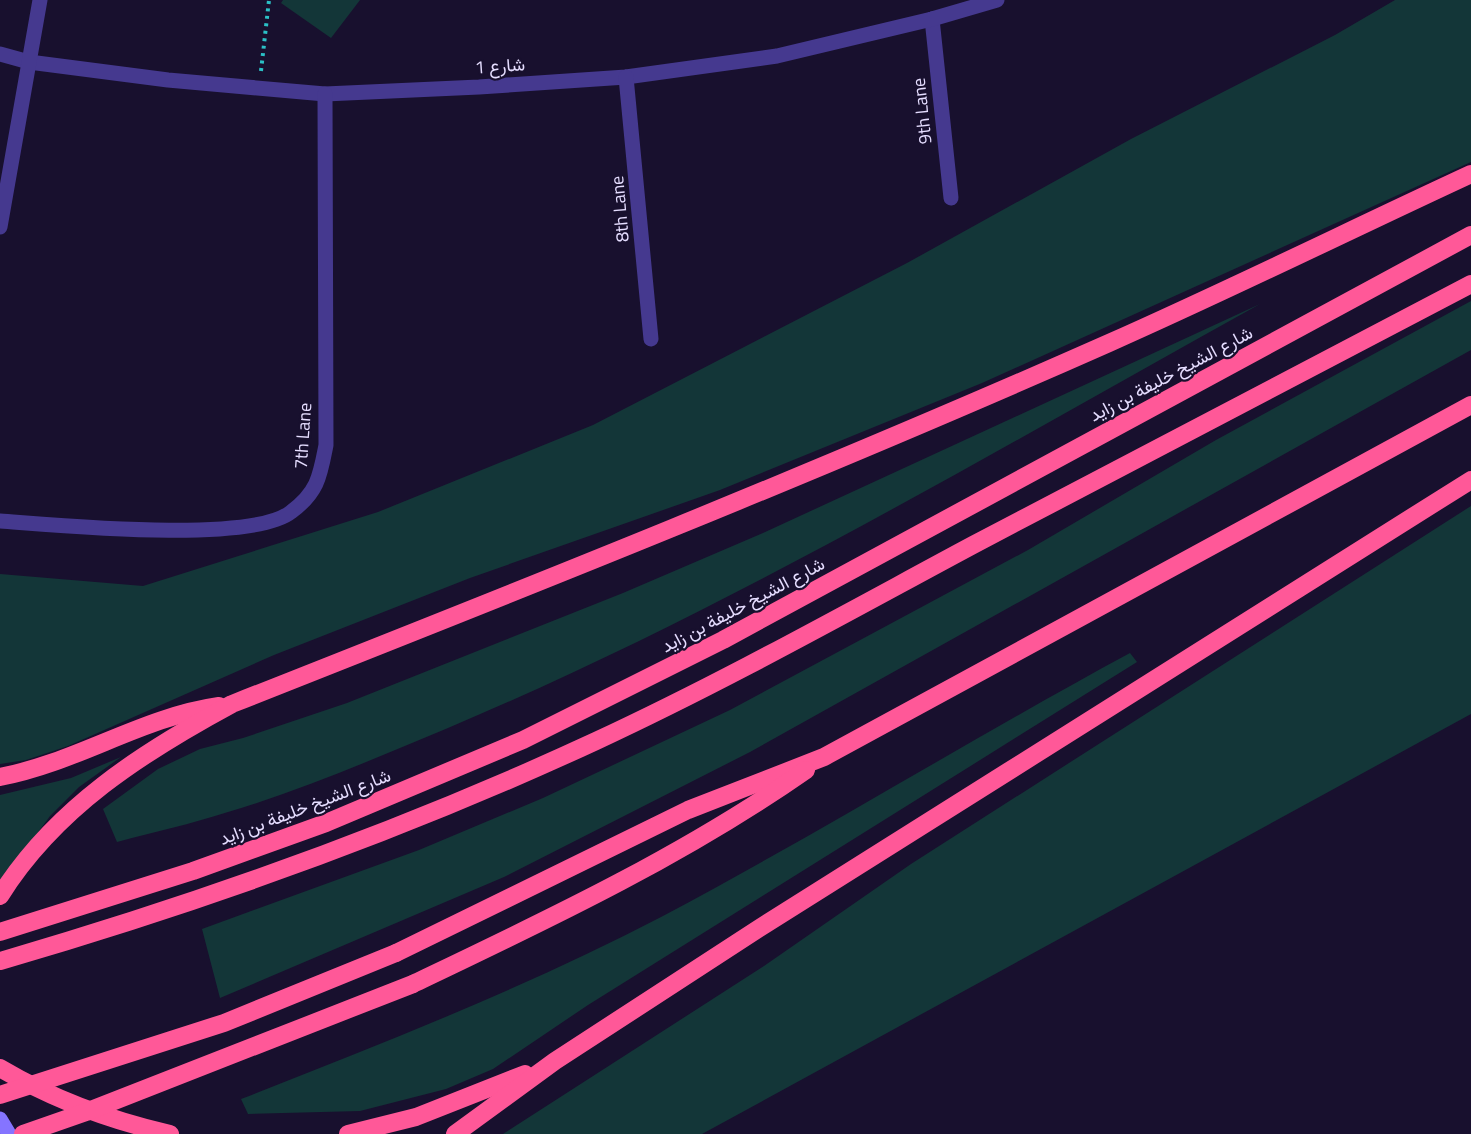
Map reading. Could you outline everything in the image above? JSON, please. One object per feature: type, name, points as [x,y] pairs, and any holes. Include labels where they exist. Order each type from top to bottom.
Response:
[{"type":"highway","points":[[0,896],[48,834],[106,782],[176,735],[232,704],[720,509],[882,440],[1110,342],[1471,174]]},
{"type":"highway","name":"شارع الشيخ خليفة بن زايد","points":[[0,932],[182,875],[326,823],[491,754],[624,692],[1471,236]]},
{"type":"highway","points":[[0,961],[157,913],[332,851],[484,790],[595,741],[710,686],[1222,412],[1471,284]]},
{"type":"highway","points":[[23,1134],[86,1112],[413,984],[538,924],[685,847],[773,793],[824,757],[1471,405]]},
{"type":"highway","points":[[455,1134],[555,1061],[868,860],[1471,480]]},
{"type":"highway","points":[[0,777],[58,763],[170,716],[194,709],[232,704]]},
{"type":"highway","points":[[0,1095],[224,1023],[396,953],[688,810],[824,757]]},
{"type":"highway","points":[[348,1134],[370,1130],[462,1101],[555,1061]]},
{"type":"highway","points":[[0,1068],[75,1107],[122,1123],[170,1134]]},
{"type":"street","points":[[0,227],[40,0]]},
{"type":"street","name":"شارع 1","points":[[0,54],[29,62],[325,94],[626,77],[777,56],[932,19],[997,0]]},
{"type":"street","name":"9th Lane","points":[[932,19],[951,198]]},
{"type":"street","name":"8th Lane","points":[[626,77],[651,339]]},
{"type":"street","name":"7th Lane","points":[[0,521],[85,528],[211,529],[264,525],[291,513],[319,482],[326,445],[325,94]]},
{"type":"street","points":[[0,1119],[9,1134]]},
{"type":"path","points":[[259,88],[269,0]]},
{"type":"green space","points":[[283,0],[360,0],[331,38],[281,3]]},
{"type":"green space","points":[[1395,0],[1471,0],[1471,162],[982,383],[720,490],[470,578],[274,655],[68,746],[26,760],[0,764],[0,574],[143,586],[378,512],[593,425],[907,263],[1131,139],[1335,35]]},
{"type":"green space","points":[[1471,301],[1471,350],[750,752],[504,877],[220,998],[202,929],[419,850],[543,798],[730,710],[1028,550],[1216,440]]},
{"type":"green space","points":[[1260,304],[860,527],[758,581],[553,682],[311,784],[214,816],[117,842],[103,809],[158,769],[200,749],[243,738],[347,703],[623,593],[763,533]]},
{"type":"green space","points":[[1471,506],[1471,714],[702,1134],[503,1134],[764,966],[911,864]]},
{"type":"green space","points":[[1130,653],[1137,662],[588,1005],[493,1069],[446,1089],[360,1111],[248,1114],[241,1099],[402,1035],[507,990],[560,967],[663,916]]},
{"type":"green space","points":[[121,757],[79,787],[50,816],[0,884],[0,795],[71,778]]}]
